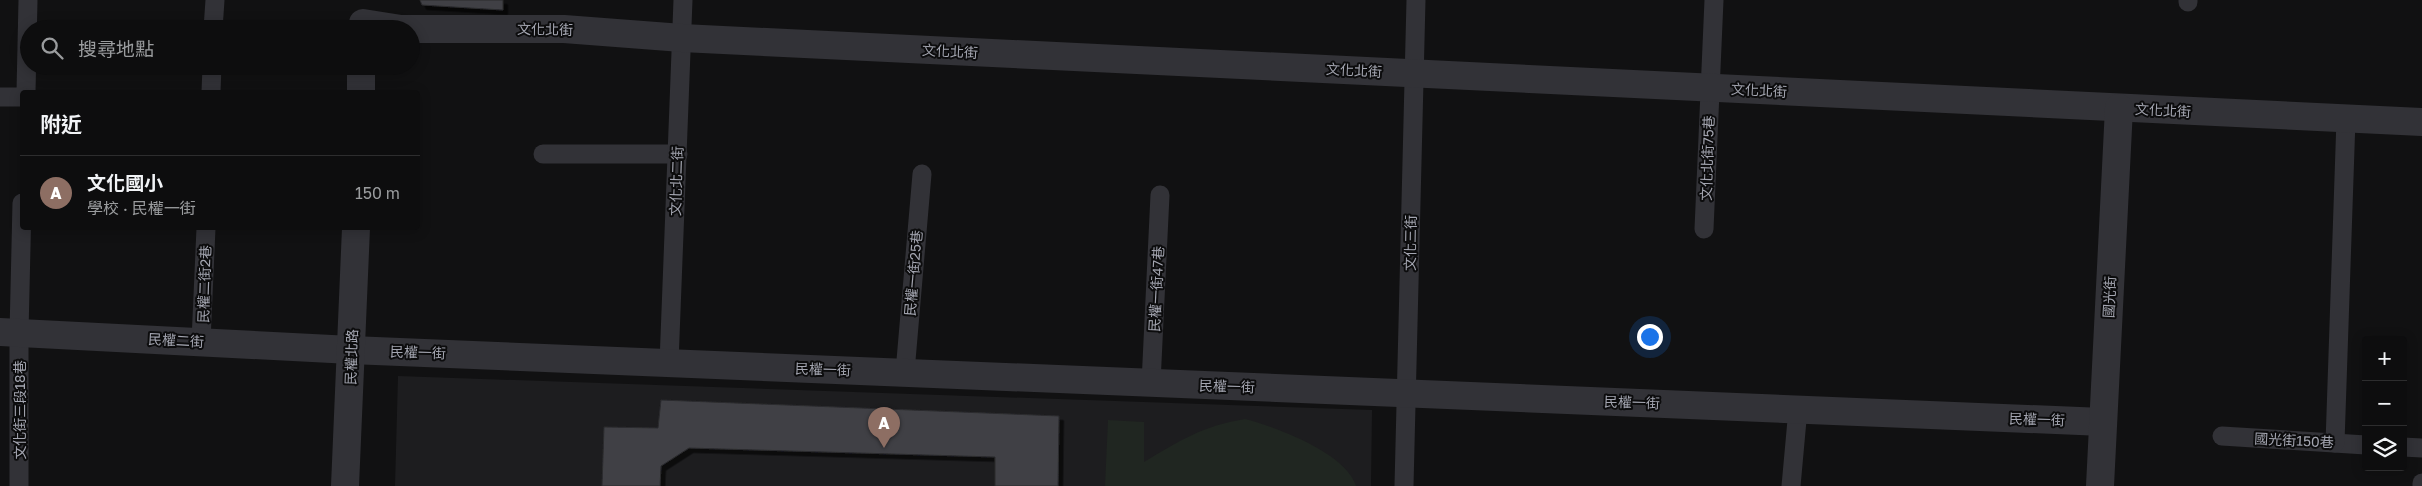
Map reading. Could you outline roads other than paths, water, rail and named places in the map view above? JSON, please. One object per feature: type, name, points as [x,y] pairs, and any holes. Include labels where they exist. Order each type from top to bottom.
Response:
[{"type":"street","name":"文化北街","points":[[420,28],[564,28],[682,38],[2422,122]]},
{"type":"street","points":[[360,90],[361,75]]},
{"type":"street","name":"國光街","points":[[2100,486],[2119,108]]},
{"type":"street","name":"民權北路","points":[[345,486],[356,230]]},
{"type":"street","name":"民權二街","points":[[9,333],[202,341],[351,350]]},
{"type":"street","name":"民權一街","points":[[351,350],[2104,422]]},
{"type":"lane","points":[[28,0],[28,20]]},
{"type":"lane","points":[[214,20],[215,0]]},
{"type":"lane","name":"文化北二街","points":[[670,363],[683,0]]},
{"type":"lane","name":"文化三街","points":[[1404,486],[1416,0]]},
{"type":"lane","name":"文化北街75巷","points":[[1704,228],[1714,0]]},
{"type":"lane","points":[[26,75],[26,90]]},
{"type":"lane","points":[[211,90],[212,75]]},
{"type":"lane","points":[[0,97],[20,97]]},
{"type":"lane","points":[[2335,443],[2346,119]]},
{"type":"lane","points":[[543,154],[678,154]]},
{"type":"lane","name":"民權一街25巷","points":[[905,372],[922,174]]},
{"type":"lane","name":"民權一街47巷","points":[[1151,383],[1160,195]]},
{"type":"lane","name":"文化街三段18巷","points":[[19,486],[9,333],[20,223]]},
{"type":"lane","name":"民權二街2巷","points":[[202,341],[206,230]]},
{"type":"lane","points":[[1791,486],[1798,409]]},
{"type":"lane","name":"國光街150巷","points":[[2222,436],[2362,445]]},
{"type":"lane","points":[[2407,447],[2422,448]]},
{"type":"place","name":"文化國小","points":[[884,448]]}]
